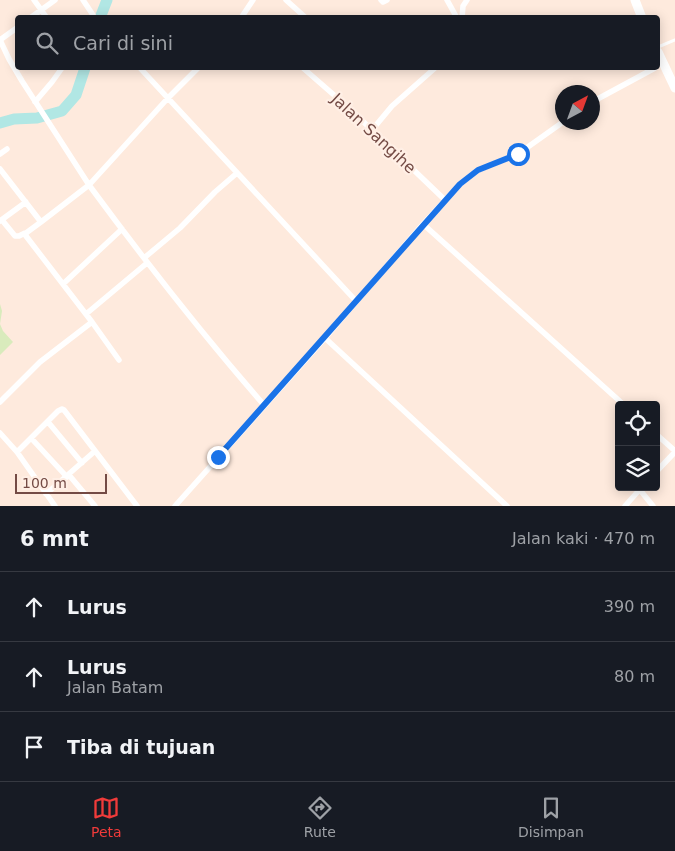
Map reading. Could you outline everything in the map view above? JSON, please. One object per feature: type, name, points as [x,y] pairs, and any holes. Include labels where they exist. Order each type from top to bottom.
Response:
[{"type":"main road","points":[[635,0],[641,15]]},
{"type":"main road","points":[[660,69],[675,88]]},
{"type":"street","points":[[34,0],[45,15]]},
{"type":"street","points":[[34,15],[55,0]]},
{"type":"street","points":[[83,0],[93,15]]},
{"type":"street","points":[[243,15],[253,0]]},
{"type":"street","points":[[286,0],[303,15]]},
{"type":"street","points":[[381,0],[383,2],[387,0]]},
{"type":"street","points":[[446,0],[456,15]]},
{"type":"street","points":[[462,15],[462,6],[467,0]]},
{"type":"street","points":[[15,29],[0,40],[15,70]]},
{"type":"street","points":[[15,70],[89,185],[220,355],[264,405]]},
{"type":"street","points":[[35,102],[61,70]]},
{"type":"street","points":[[142,70],[356,301]]},
{"type":"street","points":[[26,202],[1,220],[15,236],[25,233],[41,222],[89,185],[196,70]]},
{"type":"street","name":"Jalan Sangihe","points":[[305,70],[350,109],[445,200]]},
{"type":"street","points":[[372,130],[392,106],[433,70]]},
{"type":"street","points":[[600,98],[651,70]]},
{"type":"street","points":[[175,506],[460,184],[478,170],[518,154],[555,128]]},
{"type":"street","points":[[0,154],[7,148]]},
{"type":"street","points":[[0,168],[41,222]]},
{"type":"street","points":[[86,314],[180,228],[237,172]]},
{"type":"street","points":[[423,224],[620,401]]},
{"type":"street","points":[[62,284],[122,229]]},
{"type":"street","points":[[25,233],[119,360]]},
{"type":"street","points":[[0,402],[40,362],[92,322]]},
{"type":"street","points":[[325,338],[507,506]]},
{"type":"street","points":[[17,452],[62,409],[137,506]]},
{"type":"street","points":[[48,422],[82,463]]},
{"type":"street","points":[[0,433],[17,452],[55,506]]},
{"type":"street","points":[[31,438],[95,506]]},
{"type":"street","points":[[660,438],[675,451],[660,468]]},
{"type":"street","points":[[46,494],[96,451]]},
{"type":"street","points":[[624,506],[638,491]]},
{"type":"street","points":[[643,491],[653,506]]},
{"type":"lane","points":[[660,46],[675,40]]},
{"type":"green space","points":[[0,304],[2,311],[0,324]]},
{"type":"green space","points":[[0,324],[3,331],[13,342],[0,355]]},
{"type":"waterway","points":[[101,15],[107,0]]},
{"type":"waterway","points":[[0,123],[14,119],[37,118],[62,111],[76,95],[84,70]]},
{"type":"route","points":[[218,457],[460,184],[478,170],[518,154]]}]
